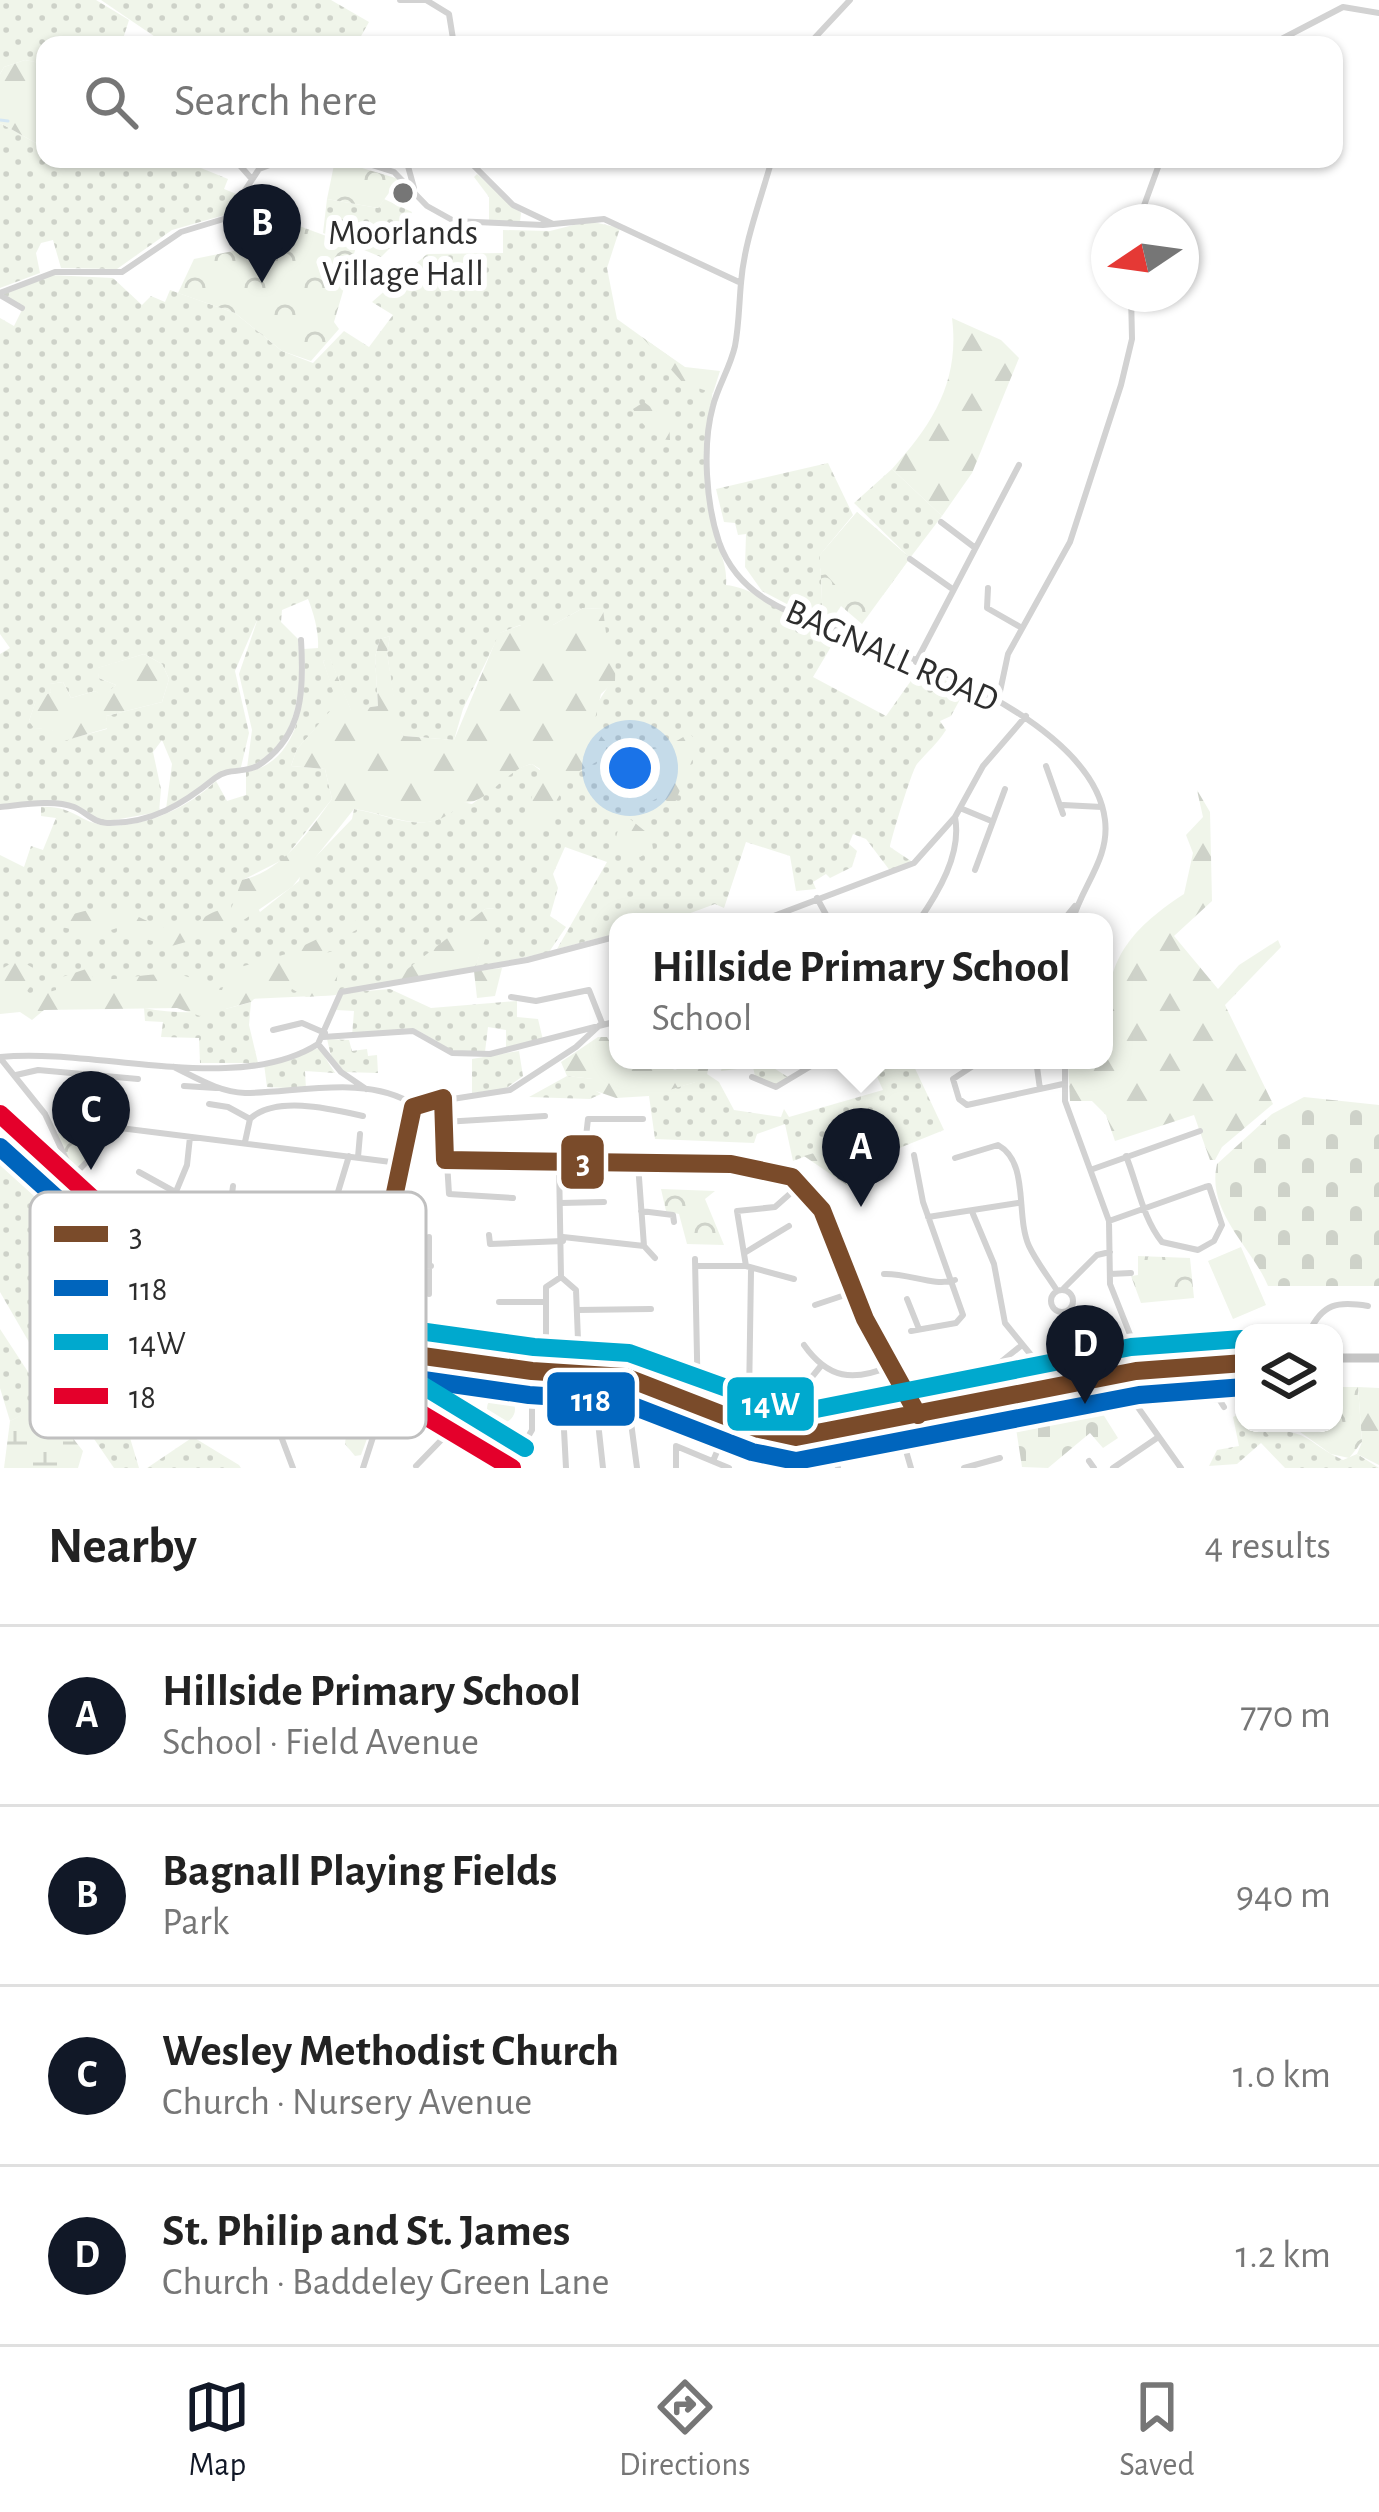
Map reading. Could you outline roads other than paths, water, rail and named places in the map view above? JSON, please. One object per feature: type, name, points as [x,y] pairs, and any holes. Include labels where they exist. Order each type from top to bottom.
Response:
[{"type":"highway","points":[[0,1114],[87,1192]]},
{"type":"highway","points":[[426,1412],[511,1467]]},
{"type":"main road","points":[[426,1356],[636,1380],[741,1423],[796,1437],[1132,1371],[1235,1364]]},
{"type":"main road","points":[[1343,1358],[1379,1358]]},
{"type":"street","points":[[400,0],[426,0],[449,14],[453,36]]},
{"type":"street","points":[[816,36],[850,0]]},
{"type":"street","points":[[1285,36],[1317,17],[1363,0]]},
{"type":"street","points":[[1354,6],[1379,14]]},
{"type":"street","points":[[243,168],[251,178]]},
{"type":"street","points":[[0,294],[55,272],[130,270],[181,232],[227,218],[262,168]]},
{"type":"street","points":[[383,168],[413,188],[427,206],[454,221],[522,226],[592,218],[617,223],[741,283]]},
{"type":"street","points":[[408,168],[413,188]]},
{"type":"street","points":[[477,168],[524,211],[553,224]]},
{"type":"street","name":"BAGNALL ROAD","points":[[770,168],[741,283],[734,351],[710,421],[709,476],[721,548],[745,581],[787,612],[916,662],[1026,716],[1077,765],[1102,807]]},
{"type":"street","points":[[1145,204],[1158,168]]},
{"type":"street","points":[[522,226],[524,211]]},
{"type":"street","points":[[0,294],[22,308]]},
{"type":"street","points":[[998,702],[1002,669],[1067,549],[1121,385],[1132,339],[1131,312]]},
{"type":"street","points":[[916,662],[1018,465]]},
{"type":"street","points":[[941,522],[974,547]]},
{"type":"street","points":[[910,559],[952,589]]},
{"type":"street","points":[[988,588],[987,608],[1022,628]]},
{"type":"street","points":[[0,807],[57,804],[102,823],[146,819],[194,800],[220,775],[256,767],[281,743],[300,709],[304,692],[301,640]]},
{"type":"street","points":[[780,913],[904,870],[955,817],[982,766],[1026,716]]},
{"type":"street","points":[[1046,766],[1063,810],[1102,807],[1102,853],[1069,913]]},
{"type":"street","points":[[975,870],[989,820],[1005,789]]},
{"type":"street","points":[[960,808],[989,820]]},
{"type":"street","points":[[927,913],[947,870],[955,817]]},
{"type":"street","points":[[817,898],[825,913]]},
{"type":"street","points":[[1074,913],[1077,903]]},
{"type":"street","points":[[322,1038],[341,992],[527,960],[609,938]]},
{"type":"street","points":[[511,997],[536,1001],[590,990],[602,1023]]},
{"type":"street","points":[[0,1057],[59,1053],[248,1066],[322,1038],[413,1031],[452,1053],[490,1054],[609,1022]]},
{"type":"street","points":[[277,1030],[302,1023],[322,1038],[341,1072],[368,1091]]},
{"type":"street","points":[[184,1086],[368,1091],[414,1105],[510,1090],[576,1047],[602,1023]]},
{"type":"street","points":[[0,1057],[45,1114],[72,1178],[120,1128],[407,1164]]},
{"type":"street","points":[[167,1064],[216,1088]]},
{"type":"street","points":[[752,1077],[776,1087],[806,1069]]},
{"type":"street","points":[[968,1069],[952,1079],[963,1103],[1063,1084]]},
{"type":"street","points":[[1037,1069],[1040,1089]]},
{"type":"street","points":[[1064,1069],[1063,1084],[1109,1221],[1112,1294],[1133,1342],[1137,1406],[1181,1468]]},
{"type":"street","points":[[16,1075],[38,1070],[138,1079]]},
{"type":"street","points":[[443,1098],[448,1194],[513,1198]]},
{"type":"street","points":[[209,1105],[228,1107],[250,1119]]},
{"type":"street","points":[[399,1192],[414,1105]]},
{"type":"street","points":[[250,1119],[277,1107],[360,1112]]},
{"type":"street","points":[[444,1122],[545,1116]]},
{"type":"street","points":[[245,1142],[250,1119]]},
{"type":"street","points":[[583,1163],[588,1119],[643,1119]]},
{"type":"street","points":[[1093,1168],[1200,1130]]},
{"type":"street","points":[[341,1192],[360,1134]]},
{"type":"street","points":[[139,1172],[177,1192],[190,1137]]},
{"type":"street","points":[[955,1158],[998,1144],[1006,1148],[1019,1176],[1018,1203],[1029,1246],[1072,1302],[1067,1314],[1085,1380]]},
{"type":"street","points":[[907,1299],[915,1330],[956,1323],[963,1311],[928,1217],[914,1155]]},
{"type":"street","points":[[1109,1221],[1146,1208],[1212,1187],[1222,1226],[1214,1241],[1198,1250],[1162,1242],[1146,1208],[1126,1156]]},
{"type":"street","points":[[445,1160],[767,1170],[801,1184],[829,1223],[854,1292],[918,1415]]},
{"type":"street","points":[[559,1163],[561,1277]]},
{"type":"street","points":[[638,1164],[644,1246],[655,1258]]},
{"type":"street","points":[[741,1423],[749,1399],[749,1268],[736,1211],[775,1207],[801,1184]]},
{"type":"street","points":[[232,1192],[233,1186]]},
{"type":"street","points":[[561,1203],[604,1202]]},
{"type":"street","points":[[928,1217],[973,1214],[1018,1203]]},
{"type":"street","points":[[641,1210],[673,1215],[674,1222]]},
{"type":"street","points":[[973,1214],[994,1264],[1005,1323],[1036,1365],[1042,1389]]},
{"type":"street","points":[[746,1252],[789,1226]]},
{"type":"street","points":[[488,1235],[490,1244],[563,1239],[644,1246]]},
{"type":"street","points":[[429,1237],[429,1294]]},
{"type":"street","points":[[1067,1314],[1054,1306],[1060,1289],[1097,1255],[1110,1252]]},
{"type":"street","points":[[698,1405],[696,1263],[749,1268],[794,1280]]},
{"type":"street","points":[[426,1266],[430,1266]]},
{"type":"street","points":[[1109,1274],[1131,1273]]},
{"type":"street","points":[[887,1276],[915,1274],[938,1284],[955,1280]]},
{"type":"street","points":[[561,1277],[548,1283],[544,1302],[546,1357],[558,1370],[566,1468]]},
{"type":"street","points":[[561,1277],[574,1286],[578,1365]]},
{"type":"street","points":[[815,1305],[854,1292]]},
{"type":"street","points":[[499,1302],[544,1302]]},
{"type":"street","points":[[1314,1324],[1333,1304],[1368,1306]]},
{"type":"street","points":[[577,1310],[651,1309]]},
{"type":"street","points":[[1002,1361],[1022,1345]]},
{"type":"street","points":[[809,1348],[820,1366],[852,1377],[891,1366]]},
{"type":"street","points":[[636,1380],[652,1351]]},
{"type":"street","points":[[558,1370],[578,1365],[633,1370],[637,1468]]},
{"type":"street","points":[[803,1388],[820,1366]]},
{"type":"street","points":[[511,1467],[532,1430],[532,1371]]},
{"type":"street","points":[[593,1374],[603,1468]]},
{"type":"street","points":[[636,1380],[648,1395],[727,1427],[759,1439],[763,1430]]},
{"type":"street","points":[[1137,1406],[1199,1396],[1221,1403],[1216,1387],[1233,1384]]},
{"type":"street","points":[[426,1407],[445,1403]]},
{"type":"street","points":[[898,1420],[911,1468]]},
{"type":"street","points":[[712,1461],[727,1427]]},
{"type":"street","points":[[417,1463],[452,1429]]},
{"type":"street","points":[[832,1433],[838,1468]]},
{"type":"street","points":[[282,1438],[293,1468]]},
{"type":"street","points":[[363,1468],[373,1438]]},
{"type":"street","points":[[1113,1468],[1157,1438]]},
{"type":"street","points":[[676,1468],[676,1446],[729,1468]]},
{"type":"street","points":[[1129,1456],[1137,1468]]},
{"type":"street","points":[[964,1468],[1000,1457]]},
{"type":"waterway","points":[[0,120],[8,121]]},
{"type":"place","name":"Moorlands Village Hall","points":[[403,193]]},
{"type":"place","name":"Bagnall Playing Fields","points":[[262,283]]},
{"type":"place","name":"Wesley Methodist Church","points":[[91,1170]]},
{"type":"place","name":"Hillside Primary School","points":[[861,1207]]},
{"type":"place","name":"St. Philip and St. James","points":[[1085,1404]]}]
